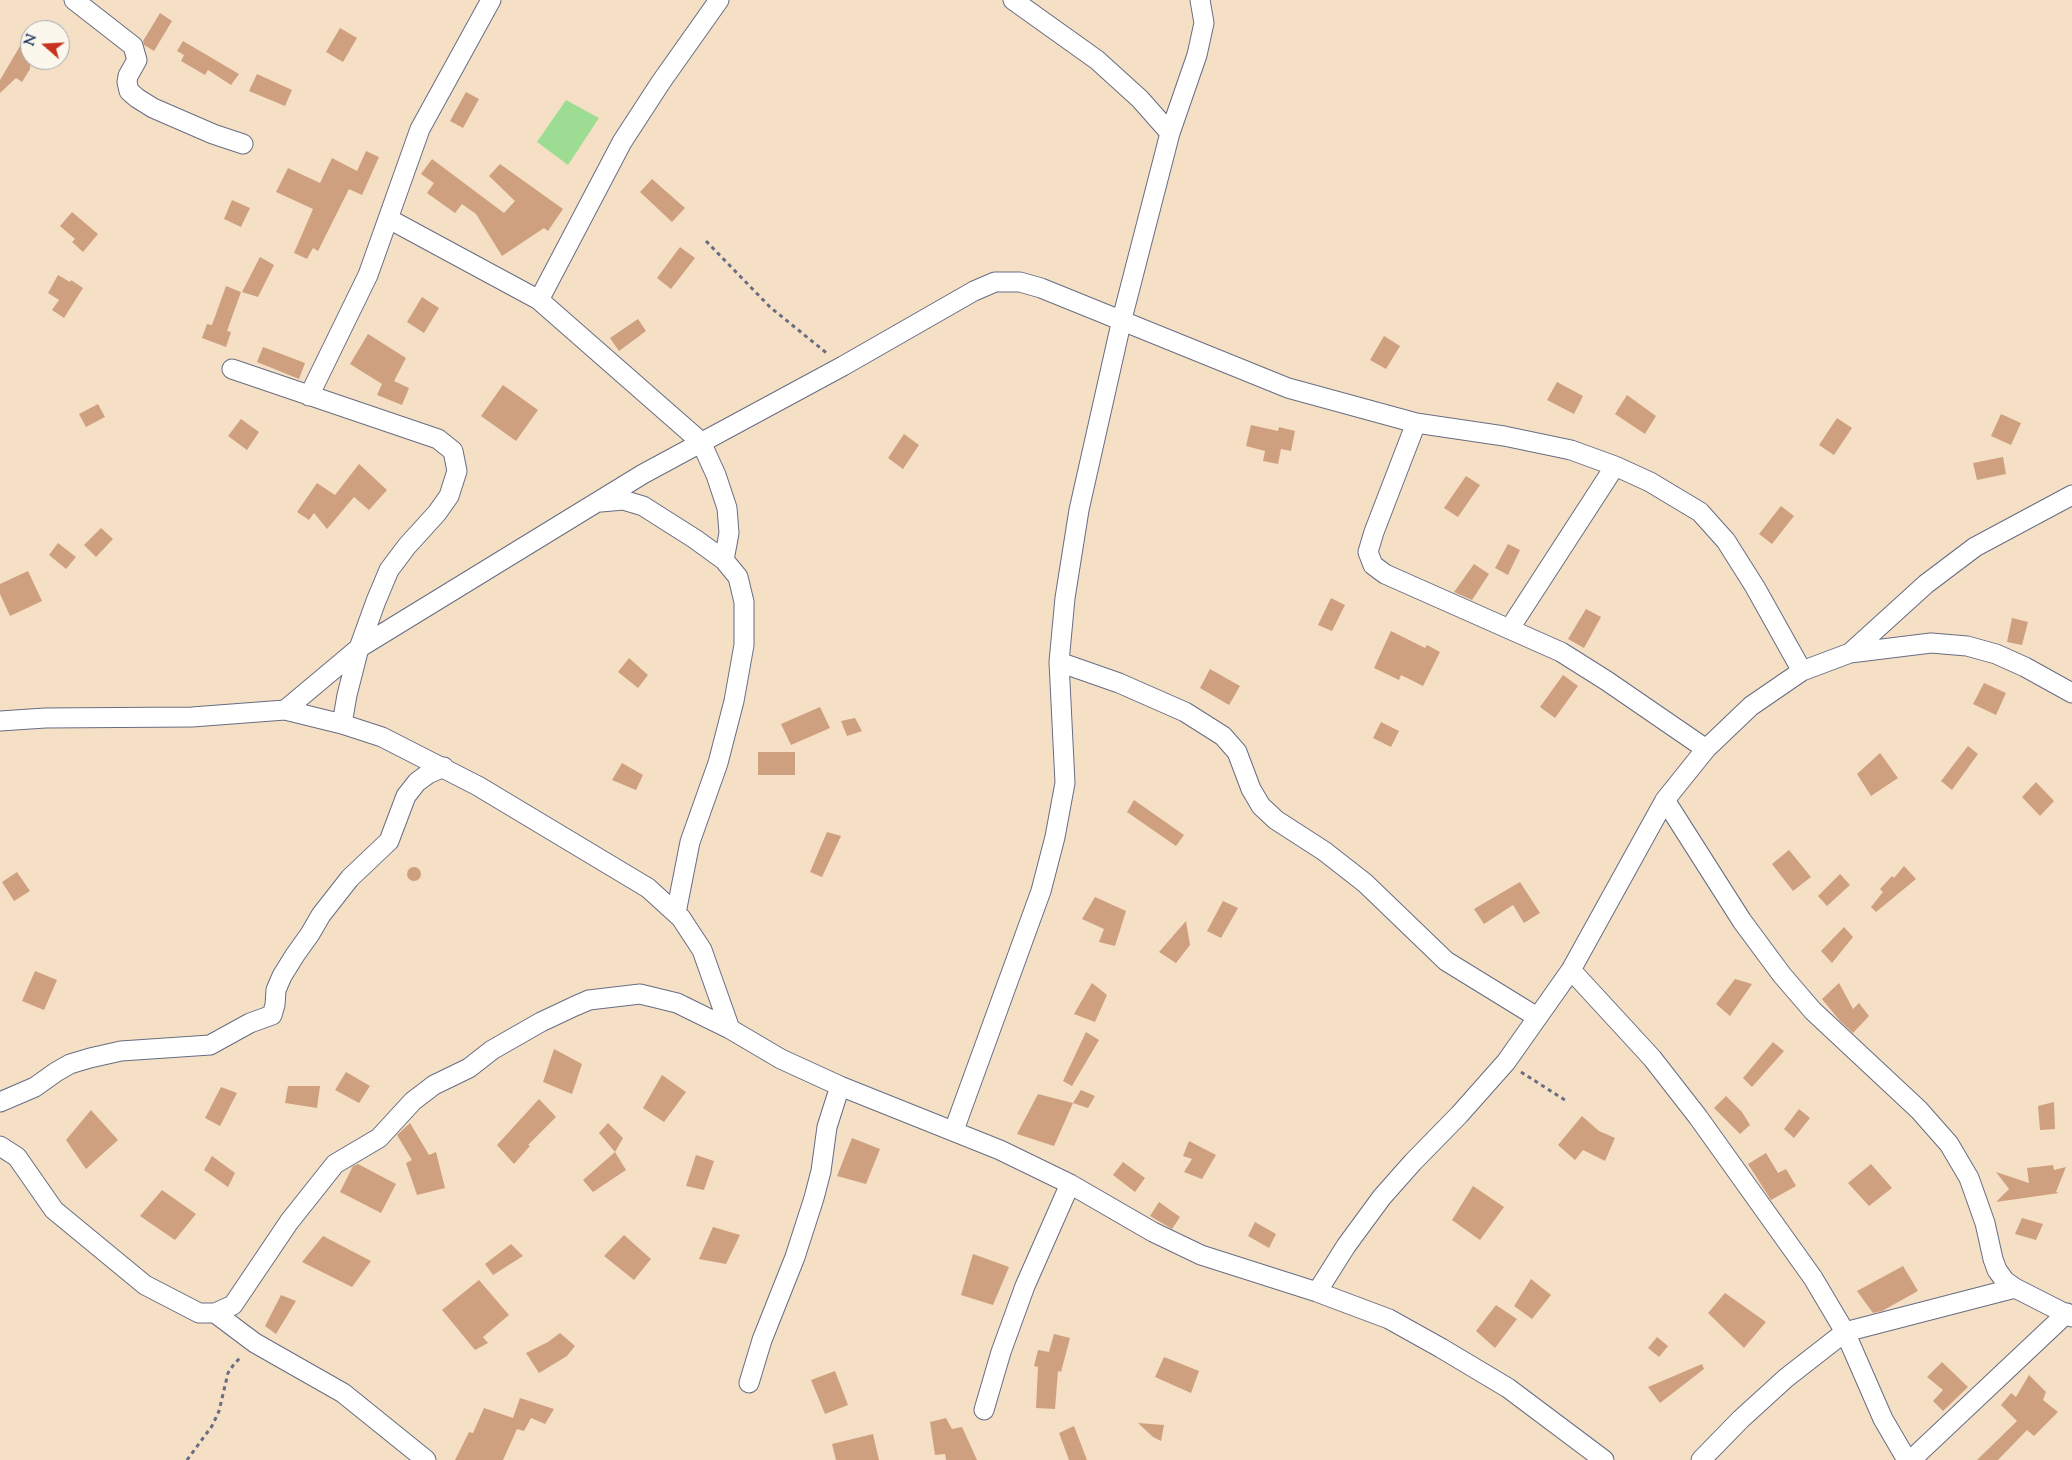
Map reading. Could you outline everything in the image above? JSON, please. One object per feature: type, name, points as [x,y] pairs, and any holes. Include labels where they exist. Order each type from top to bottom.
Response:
[{"type":"street","points":[[74,0],[133,46],[137,60],[128,76],[127,82],[130,90],[137,98],[153,108],[213,134],[243,144]]},
{"type":"street","points":[[309,396],[368,275],[420,129],[492,0]]},
{"type":"street","points":[[539,300],[622,142],[661,82],[719,0]]},
{"type":"street","points":[[1013,0],[1097,60],[1140,99],[1170,133]]},
{"type":"street","points":[[954,1130],[1041,891],[1055,837],[1065,783],[1059,662],[1065,598],[1078,510],[1122,319],[1170,133],[1197,55],[1204,23],[1200,0]]},
{"type":"street","points":[[389,219],[539,300],[700,442],[716,475],[726,508],[729,533],[724,560]]},
{"type":"street","points":[[284,710],[359,648],[643,474],[843,366],[974,291],[995,282],[1020,282],[1041,288],[1122,319],[1288,388],[1416,423],[1504,436],[1570,450],[1615,466],[1650,482],[1700,512],[1726,541],[1755,587],[1802,671]]},
{"type":"street","points":[[232,369],[438,439],[453,451],[457,471],[449,496],[437,513],[406,546],[389,570],[359,648],[342,724]]},
{"type":"street","points":[[1416,423],[1374,532],[1368,552],[1373,565],[1385,574],[1510,628],[1568,657],[1607,680],[1706,749]]},
{"type":"street","points":[[1510,628],[1615,466]]},
{"type":"street","points":[[1850,653],[1926,584],[1975,547],[2072,495]]},
{"type":"street","points":[[597,502],[623,500],[643,506],[662,517],[724,560],[738,576],[744,602],[744,645],[730,718],[718,763],[690,842],[676,913]]},
{"type":"street","points":[[1317,1292],[1346,1246],[1382,1196],[1459,1115],[1506,1062],[1571,970],[1665,800],[1706,749],[1751,706],[1802,671],[1850,653],[1932,643],[1967,646],[1996,654],[2072,693]]},
{"type":"street","points":[[1059,662],[1120,683],[1185,712],[1223,736],[1237,752],[1251,790],[1261,806],[1276,820],[1324,852],[1365,883],[1446,962],[1537,1017]]},
{"type":"street","points":[[0,721],[45,718],[192,717],[284,710],[342,724],[382,738],[444,767],[648,888],[676,913],[702,950],[730,1029]]},
{"type":"street","points":[[0,1102],[34,1087],[70,1064],[121,1050],[210,1045],[250,1023],[272,1015],[276,990],[282,976],[321,915],[350,878],[389,841],[406,796],[417,782],[428,774],[444,767]]},
{"type":"street","points":[[1665,800],[1742,921],[1782,976],[1813,1011],[1919,1110],[1949,1144],[1969,1178],[1985,1223],[1997,1270],[2015,1288],[2070,1315],[1911,1460]]},
{"type":"street","points":[[1571,970],[1652,1058],[1698,1117],[1813,1278],[1844,1332],[1882,1419],[1907,1460]]},
{"type":"street","points":[[0,1146],[17,1157],[54,1210],[145,1285],[199,1313],[216,1313],[233,1305],[289,1222],[335,1164],[379,1138],[413,1101],[434,1085],[469,1068],[492,1050],[541,1022],[589,1000],[640,994],[677,1003],[730,1029],[781,1059],[840,1086],[954,1130],[1070,1184],[1153,1232],[1201,1255],[1317,1292],[1389,1319],[1508,1388],[1604,1460]]},
{"type":"street","points":[[749,1383],[762,1340],[794,1257],[814,1198],[821,1171],[827,1127],[840,1086]]},
{"type":"street","points":[[984,1410],[1001,1352],[1026,1286],[1070,1184]]},
{"type":"street","points":[[1701,1460],[1741,1419],[1786,1378],[1844,1332],[2015,1288]]},
{"type":"street","points":[[216,1313],[254,1343],[343,1393],[426,1460]]},
{"type":"path","points":[[706,241],[770,307],[843,366]]},
{"type":"path","points":[[1506,1062],[1568,1102]]},
{"type":"path","points":[[187,1460],[212,1426],[219,1411],[228,1372],[254,1343]]},
{"type":"green space","points":[[566,100],[599,118],[568,165],[537,142]]},
{"type":"building","points":[[160,13],[172,21],[154,51],[144,45],[143,41]]},
{"type":"building","points":[[340,28],[357,38],[343,62],[326,52]]},
{"type":"building","points":[[183,41],[239,74],[231,85],[208,70],[205,75],[181,61],[184,55],[177,51]]},
{"type":"building","points":[[20,46],[20,70],[29,70],[22,82],[16,78],[0,93],[0,80]]},
{"type":"building","points":[[257,74],[292,90],[285,106],[249,91]]},
{"type":"building","points":[[466,92],[479,99],[463,128],[450,121]]},
{"type":"building","points":[[366,151],[379,157],[362,195],[349,189],[318,251],[313,248],[307,259],[294,253],[313,209],[276,192],[288,168],[320,183],[332,158],[357,171]]},
{"type":"building","points":[[432,159],[504,213],[515,201],[489,176],[500,164],[563,209],[548,231],[544,228],[502,256],[476,214],[462,204],[455,213],[427,193],[434,183],[421,174]]},
{"type":"building","points":[[652,179],[685,208],[672,222],[640,192]]},
{"type":"building","points":[[232,200],[250,208],[241,227],[224,219]]},
{"type":"building","points":[[72,212],[98,234],[83,252],[72,242],[75,239],[60,226]]},
{"type":"building","points":[[680,247],[695,258],[671,289],[657,278]]},
{"type":"building","points":[[260,257],[274,265],[258,297],[242,292]]},
{"type":"building","points":[[58,275],[70,282],[71,280],[83,288],[64,318],[52,310],[59,300],[48,293]]},
{"type":"building","points":[[226,286],[241,292],[227,331],[231,332],[226,347],[202,338],[207,324],[212,325]]},
{"type":"building","points":[[422,297],[439,308],[424,333],[407,322]]},
{"type":"building","points":[[638,319],[646,331],[619,351],[610,338]]},
{"type":"building","points":[[368,334],[406,358],[394,381],[409,388],[402,405],[377,395],[382,384],[350,364]]},
{"type":"building","points":[[1384,336],[1400,346],[1386,369],[1370,360]]},
{"type":"building","points":[[263,347],[305,363],[299,379],[257,362]]},
{"type":"building","points":[[1557,382],[1583,396],[1574,414],[1547,400]]},
{"type":"building","points":[[503,385],[538,410],[516,441],[481,416]]},
{"type":"building","points":[[1627,395],[1656,416],[1645,434],[1615,414]]},
{"type":"building","points":[[98,404],[105,417],[86,427],[79,414]]},
{"type":"building","points":[[2001,414],[2021,423],[2011,445],[1991,436]]},
{"type":"building","points":[[1837,418],[1852,428],[1834,455],[1819,445]]},
{"type":"building","points":[[241,419],[259,432],[247,450],[228,436]]},
{"type":"building","points":[[1251,425],[1278,431],[1279,427],[1295,431],[1291,451],[1281,449],[1278,464],[1263,461],[1265,451],[1246,446]]},
{"type":"building","points":[[904,434],[919,445],[903,469],[888,458]]},
{"type":"building","points":[[2003,457],[2006,474],[1977,480],[1973,463]]},
{"type":"building","points":[[359,464],[387,490],[369,510],[354,497],[327,529],[314,513],[309,520],[297,512],[317,483],[335,495]]},
{"type":"building","points":[[1466,476],[1480,485],[1458,517],[1444,508]]},
{"type":"building","points":[[1781,506],[1794,516],[1772,544],[1759,534]]},
{"type":"building","points":[[101,528],[113,539],[96,557],[84,545]]},
{"type":"building","points":[[58,543],[76,557],[66,569],[49,555]]},
{"type":"building","points":[[1508,544],[1520,550],[1508,575],[1495,568]]},
{"type":"building","points":[[1474,564],[1489,574],[1472,600],[1454,592]]},
{"type":"building","points":[[28,571],[42,601],[10,616],[0,594],[0,584]]},
{"type":"building","points":[[1331,598],[1345,605],[1332,631],[1318,625]]},
{"type":"building","points":[[1586,609],[1601,617],[1584,648],[1568,639]]},
{"type":"building","points":[[2012,618],[2028,622],[2022,645],[2007,642]]},
{"type":"building","points":[[1391,631],[1425,648],[1427,645],[1440,652],[1423,686],[1401,675],[1399,680],[1374,668]]},
{"type":"building","points":[[629,658],[648,675],[638,688],[618,672]]},
{"type":"building","points":[[1210,669],[1240,686],[1229,705],[1200,688]]},
{"type":"building","points":[[1563,675],[1578,686],[1555,718],[1540,707]]},
{"type":"building","points":[[1984,683],[2006,693],[1996,715],[1973,704]]},
{"type":"building","points":[[820,707],[830,728],[791,745],[781,724]]},
{"type":"building","points":[[855,718],[862,731],[847,736],[841,721]]},
{"type":"building","points":[[1381,722],[1399,731],[1391,747],[1373,738]]},
{"type":"building","points":[[1968,746],[1978,754],[1952,790],[1941,781]]},
{"type":"building","points":[[758,752],[795,752],[795,775],[758,775]]},
{"type":"building","points":[[1880,753],[1898,778],[1871,796],[1857,774]]},
{"type":"building","points":[[622,763],[643,775],[636,790],[612,780]]},
{"type":"building","points":[[2036,782],[2054,801],[2040,816],[2022,797]]},
{"type":"building","points":[[1134,800],[1184,835],[1176,846],[1127,812]]},
{"type":"building","points":[[827,832],[841,836],[822,877],[810,872]]},
{"type":"building","points":[[1789,850],[1811,877],[1793,891],[1772,864]]},
{"type":"building","points":[[1904,866],[1916,879],[1876,912],[1871,907],[1883,892],[1880,889],[1892,876],[1894,878]]},
{"type":"building","points":[[411,867],[417,867],[421,874],[417,881],[411,881],[407,877],[407,871]]},
{"type":"building","points":[[17,872],[30,891],[14,901],[2,882]]},
{"type":"building","points":[[1840,874],[1850,885],[1827,906],[1818,896]]},
{"type":"building","points":[[1520,882],[1540,913],[1524,923],[1513,905],[1484,924],[1474,909]]},
{"type":"building","points":[[1095,897],[1126,911],[1115,946],[1099,942],[1104,929],[1082,919]]},
{"type":"building","points":[[1223,901],[1238,908],[1221,938],[1207,931]]},
{"type":"building","points":[[1186,921],[1190,945],[1176,963],[1159,952]]},
{"type":"building","points":[[1844,927],[1853,937],[1832,963],[1821,951]]},
{"type":"building","points":[[35,971],[57,980],[44,1010],[22,1001]]},
{"type":"building","points":[[1735,979],[1752,984],[1730,1016],[1716,1004]]},
{"type":"building","points":[[1092,983],[1107,995],[1095,1022],[1074,1014]]},
{"type":"building","points":[[1839,983],[1853,1009],[1859,1003],[1869,1016],[1853,1033],[1840,1021],[1822,999]]},
{"type":"building","points":[[1086,1032],[1099,1040],[1072,1086],[1063,1081]]},
{"type":"building","points":[[1773,1042],[1784,1051],[1752,1087],[1743,1078]]},
{"type":"building","points":[[554,1049],[582,1064],[572,1094],[543,1082]]},
{"type":"building","points":[[346,1072],[370,1086],[359,1103],[335,1090]]},
{"type":"building","points":[[662,1075],[686,1092],[664,1122],[643,1108]]},
{"type":"building","points":[[288,1086],[320,1086],[317,1108],[285,1103]]},
{"type":"building","points":[[221,1087],[237,1093],[220,1126],[205,1118]]},
{"type":"building","points":[[1081,1090],[1095,1096],[1088,1108],[1073,1103]]},
{"type":"building","points":[[1038,1094],[1073,1103],[1054,1146],[1017,1134]]},
{"type":"building","points":[[1726,1096],[1742,1112],[1750,1125],[1740,1134],[1714,1108]]},
{"type":"building","points":[[539,1099],[556,1117],[528,1145],[530,1146],[514,1164],[497,1145]]},
{"type":"building","points":[[2054,1102],[2055,1129],[2040,1130],[2038,1106]]},
{"type":"building","points":[[1799,1109],[1810,1118],[1794,1138],[1784,1129]]},
{"type":"building","points":[[91,1110],[118,1140],[86,1169],[66,1140]]},
{"type":"building","points":[[1582,1116],[1599,1131],[1615,1138],[1605,1161],[1583,1150],[1575,1160],[1558,1145]]},
{"type":"building","points":[[410,1123],[429,1155],[436,1152],[445,1188],[417,1195],[406,1163],[412,1160],[397,1135]]},
{"type":"building","points":[[608,1123],[623,1138],[615,1152],[599,1133]]},
{"type":"building","points":[[852,1138],[880,1149],[866,1184],[837,1176]]},
{"type":"building","points":[[1189,1141],[1216,1155],[1202,1179],[1184,1172],[1192,1159],[1183,1156]]},
{"type":"building","points":[[615,1152],[626,1170],[593,1192],[583,1180]]},
{"type":"building","points":[[1766,1153],[1778,1173],[1786,1169],[1796,1186],[1771,1200],[1748,1164]]},
{"type":"building","points":[[696,1155],[714,1161],[704,1190],[686,1186]]},
{"type":"building","points":[[212,1156],[235,1173],[228,1187],[204,1170]]},
{"type":"building","points":[[1123,1162],[1145,1178],[1135,1192],[1113,1175]]},
{"type":"building","points":[[358,1164],[396,1184],[381,1213],[340,1192],[353,1166]]},
{"type":"building","points":[[1871,1164],[1892,1188],[1869,1206],[1848,1183]]},
{"type":"building","points":[[2053,1165],[2054,1170],[2066,1167],[2056,1192],[2059,1193],[1996,1202],[2009,1189],[1996,1172],[2029,1183],[2027,1168]]},
{"type":"building","points":[[1473,1186],[1504,1207],[1480,1240],[1452,1220]]},
{"type":"building","points":[[162,1190],[196,1214],[175,1240],[140,1216]]},
{"type":"building","points":[[1159,1202],[1180,1217],[1172,1229],[1150,1216]]},
{"type":"building","points":[[2022,1218],[2043,1224],[2036,1240],[2015,1234]]},
{"type":"building","points":[[1255,1222],[1276,1234],[1269,1248],[1248,1236]]},
{"type":"building","points":[[713,1227],[740,1235],[726,1264],[699,1259]]},
{"type":"building","points":[[624,1235],[651,1259],[634,1280],[604,1256]]},
{"type":"building","points":[[323,1236],[371,1261],[352,1287],[302,1262]]},
{"type":"building","points":[[511,1244],[523,1256],[493,1275],[485,1264]]},
{"type":"building","points":[[973,1254],[1009,1267],[993,1305],[961,1295]]},
{"type":"building","points":[[1903,1266],[1918,1291],[1882,1311],[1873,1313],[1857,1291]]},
{"type":"building","points":[[1531,1279],[1551,1295],[1532,1319],[1514,1306]]},
{"type":"building","points":[[479,1280],[509,1315],[483,1337],[488,1343],[475,1350],[442,1310]]},
{"type":"building","points":[[1725,1293],[1766,1322],[1744,1348],[1708,1313]]},
{"type":"building","points":[[281,1295],[296,1301],[276,1334],[265,1326]]},
{"type":"building","points":[[1496,1305],[1517,1319],[1495,1348],[1476,1331]]},
{"type":"building","points":[[560,1333],[575,1346],[567,1356],[539,1373],[526,1353],[548,1342]]},
{"type":"building","points":[[1054,1334],[1070,1338],[1061,1372],[1058,1371],[1055,1409],[1036,1408],[1038,1367],[1034,1366],[1038,1350],[1049,1352]]},
{"type":"building","points":[[1657,1337],[1668,1346],[1659,1357],[1648,1348]]},
{"type":"building","points":[[1164,1357],[1199,1371],[1191,1393],[1155,1377]]},
{"type":"building","points":[[1942,1362],[1968,1387],[1943,1411],[1933,1401],[1943,1390],[1927,1377]]},
{"type":"building","points":[[1702,1364],[1704,1369],[1660,1403],[1648,1387]]},
{"type":"building","points":[[835,1371],[848,1405],[825,1414],[811,1380]]},
{"type":"building","points":[[2029,1375],[2046,1392],[2043,1400],[2058,1412],[2034,1436],[2027,1430],[1998,1460],[1977,1460],[2017,1421],[2001,1405],[2011,1393],[2016,1397]]},
{"type":"building","points":[[520,1398],[554,1409],[545,1424],[531,1418],[524,1431],[517,1429],[503,1460],[455,1460],[469,1432],[473,1433],[484,1408],[513,1418]]},
{"type":"building","points":[[946,1418],[952,1429],[962,1427],[977,1460],[946,1460],[945,1454],[935,1455],[930,1422]]},
{"type":"building","points":[[1138,1423],[1164,1425],[1161,1441],[1153,1437]]},
{"type":"building","points":[[1074,1426],[1087,1460],[1069,1460],[1059,1433]]},
{"type":"building","points":[[873,1434],[879,1460],[836,1460],[832,1444]]}]
